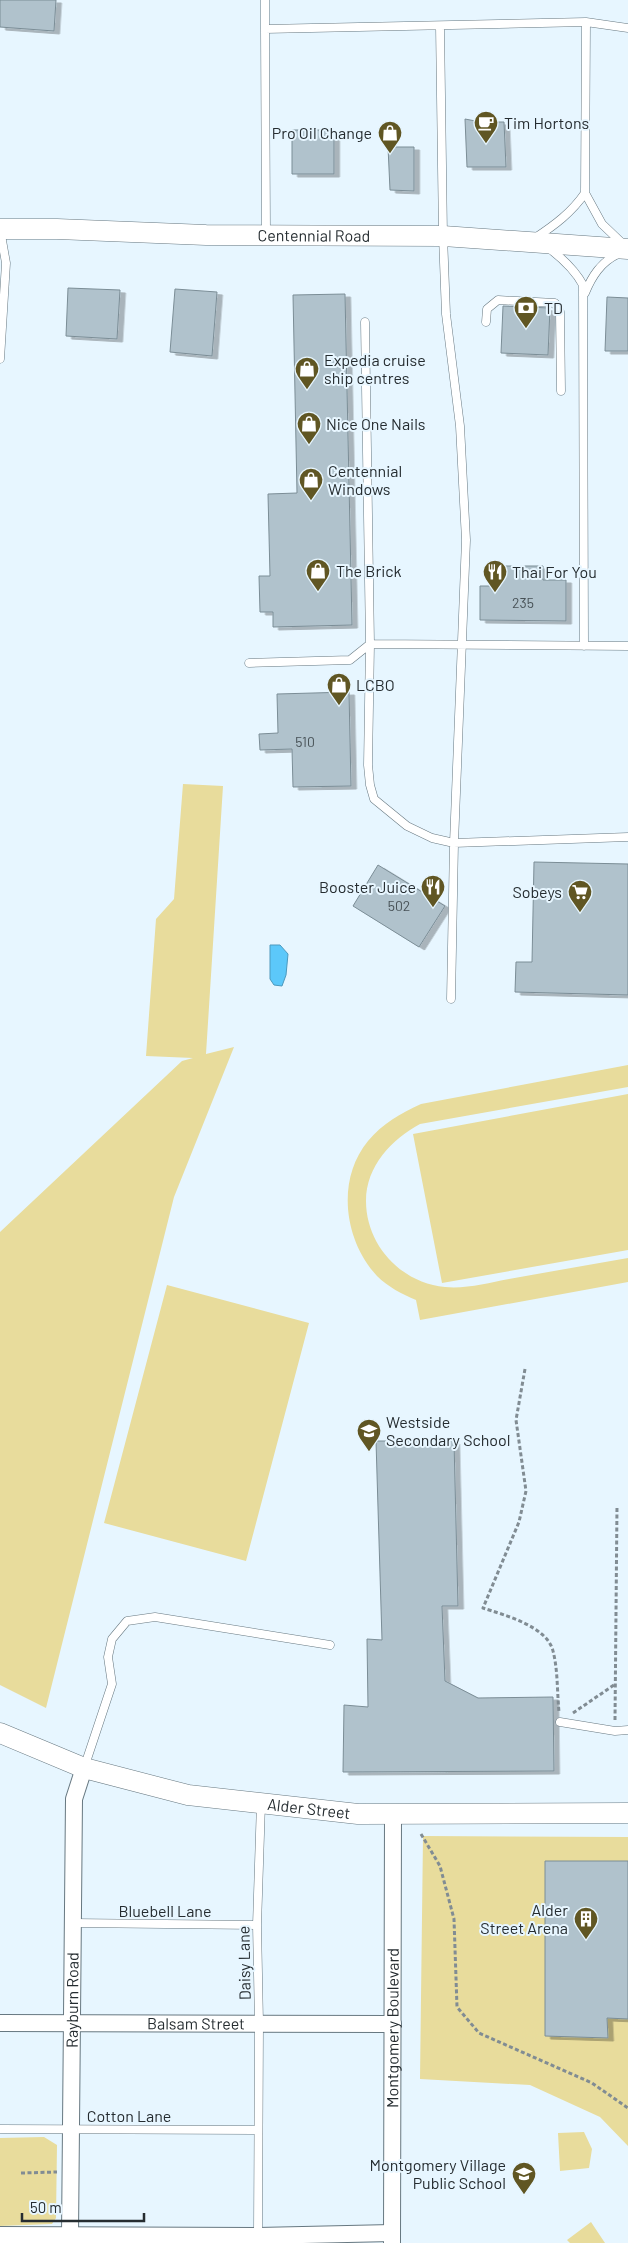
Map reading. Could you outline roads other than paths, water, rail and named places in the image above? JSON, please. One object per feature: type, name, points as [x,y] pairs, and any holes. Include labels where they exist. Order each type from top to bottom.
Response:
[{"type":"street","name":"Centennial Road","points":[[0,229],[266,235],[443,236],[628,249]]},
{"type":"street","name":"Alder Street","points":[[0,1733],[84,1768],[188,1795],[358,1814],[628,1813]]},
{"type":"street","name":"Rayburn Road","points":[[70,2235],[74,1799],[84,1768]]},
{"type":"street","name":"Montgomery Boulevard","points":[[392,2238],[393,1814]]},
{"type":"street","name":"Balsam Street","points":[[0,2023],[393,2024]]},
{"type":"street","points":[[0,2235],[258,2240],[392,2238]]},
{"type":"lane","points":[[265,0],[266,235]]},
{"type":"lane","points":[[265,29],[586,22],[628,28]]},
{"type":"lane","points":[[583,297],[591,278],[601,266],[608,259],[628,249],[602,224],[585,193],[586,22]]},
{"type":"lane","points":[[440,26],[446,314],[460,426],[466,540],[450,999]]},
{"type":"lane","points":[[584,646],[583,285],[578,275],[559,256],[535,243],[576,207],[585,193]]},
{"type":"lane","points":[[0,229],[6,263],[0,359]]},
{"type":"lane","points":[[486,322],[487,309],[498,300],[555,303],[560,312],[561,391]]},
{"type":"lane","points":[[365,322],[370,644],[368,765],[370,786],[374,800],[406,826],[432,838],[454,843],[628,837]]},
{"type":"lane","points":[[249,663],[350,660],[370,644],[628,646]]},
{"type":"lane","points":[[84,1768],[112,1684],[108,1657],[112,1640],[127,1621],[155,1617],[330,1645]]},
{"type":"lane","points":[[560,1722],[615,1731],[628,1730]]},
{"type":"lane","name":"Daisy Lane","points":[[258,2240],[258,1925],[261,1803]]},
{"type":"lane","name":"Bluebell Lane","points":[[73,1923],[258,1925]]},
{"type":"lane","name":"Cotton Lane","points":[[0,2129],[257,2130]]},
{"type":"water","points":[[270,945],[280,945],[288,954],[286,975],[282,986],[274,985],[270,979]]},
{"type":"place","name":"Tim Hortons","points":[[486,144]]},
{"type":"place","name":"Pro Oil Change","points":[[390,154]]},
{"type":"place","name":"TD","points":[[526,329]]},
{"type":"place","name":"Expedia cruise ship centres","points":[[307,390]]},
{"type":"place","name":"Nice One Nails","points":[[309,445]]},
{"type":"place","name":"Centennial Windows","points":[[311,501]]},
{"type":"place","name":"The Brick","points":[[318,592]]},
{"type":"place","name":"Thai For You","points":[[495,593]]},
{"type":"place","name":"LCBO","points":[[339,706]]},
{"type":"place","name":"Booster Juice","points":[[433,908]]},
{"type":"place","name":"Sobeys","points":[[580,913]]},
{"type":"place","name":"Westside Secondary School","points":[[369,1452]]},
{"type":"place","name":"Alder Street Arena","points":[[586,1940]]},
{"type":"place","name":"Montgomery Village Public School","points":[[524,2195]]}]
